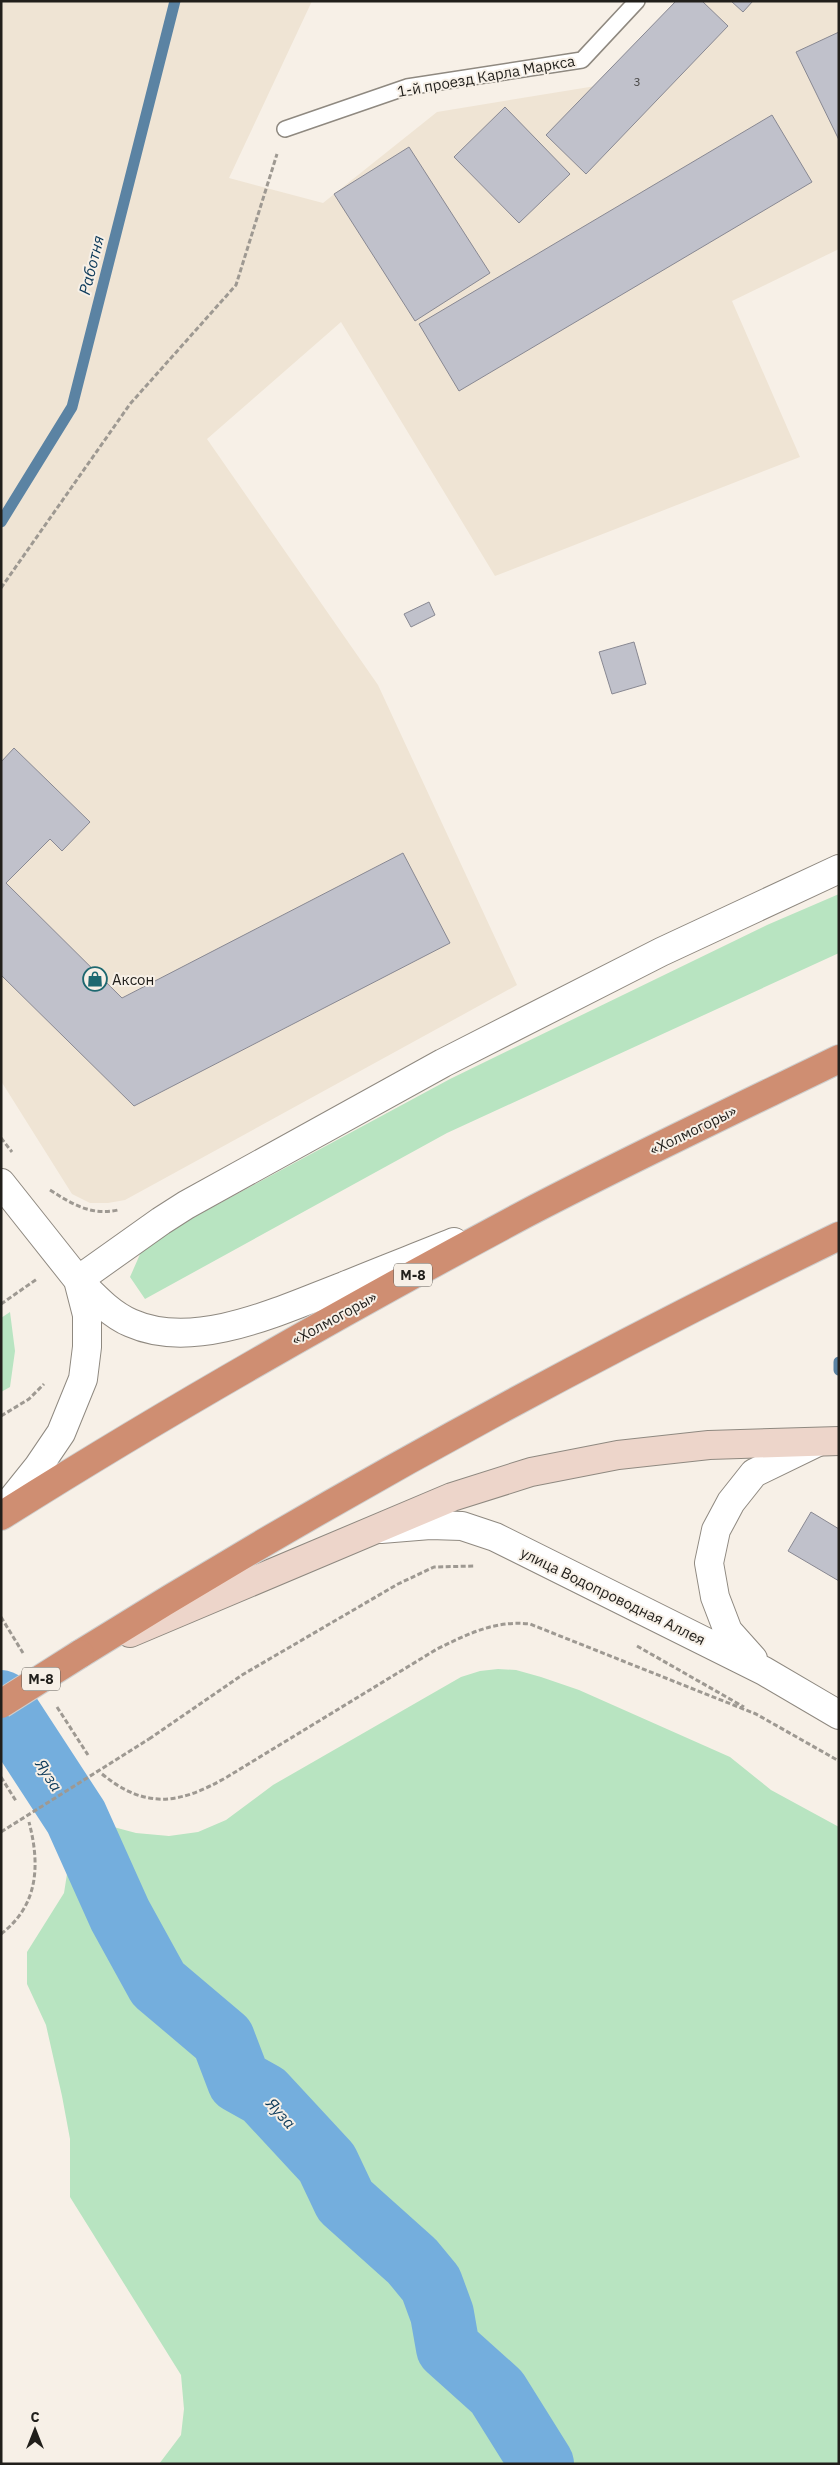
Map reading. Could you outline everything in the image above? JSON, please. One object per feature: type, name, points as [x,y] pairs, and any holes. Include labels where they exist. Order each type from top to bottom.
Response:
[{"type":"highway","name":"«Холмогоры»","points":[[1,1514],[168,1412],[348,1310],[527,1213],[839,1059]]},
{"type":"highway","name":"М-8","points":[[1,1704],[250,1550],[393,1469],[601,1355],[839,1236]]},
{"type":"main road","points":[[80,1654],[372,1530],[452,1498],[531,1472],[618,1455],[710,1445],[829,1442]]},
{"type":"street","points":[[78,1280],[161,1220],[186,1205],[443,1063],[661,952],[839,869]]},
{"type":"street","points":[[1,1183],[78,1280],[109,1310],[131,1324],[156,1331],[184,1333],[215,1329],[279,1311],[527,1213]]},
{"type":"street","points":[[1,1514],[61,1433],[83,1379],[87,1347],[87,1315],[78,1280]]},
{"type":"street","points":[[764,1671],[728,1631],[716,1598],[710,1563],[716,1530],[731,1502],[754,1473],[829,1442]]},
{"type":"street","name":"улица Водопроводная Аллея","points":[[372,1530],[430,1525],[462,1526],[495,1537],[764,1671],[839,1715]]},
{"type":"lane","name":"1-й проезд Карла Маркса","points":[[285,129],[407,87],[582,60],[638,1]]},
{"type":"path","points":[[1,588],[130,404],[236,285],[285,129]]},
{"type":"path","points":[[1,1304],[39,1277],[43,1282]]},
{"type":"path","points":[[1,1416],[29,1399],[48,1377]]},
{"type":"path","points":[[1,1832],[149,1740],[242,1675],[398,1584],[434,1567],[474,1566],[484,1570]]},
{"type":"path","points":[[102,1774],[124,1790],[151,1799],[169,1800],[186,1798],[204,1791],[437,1649],[474,1631],[515,1622],[530,1624],[756,1714]]},
{"type":"path","points":[[635,1645],[839,1761]]},
{"type":"path","points":[[1,1777],[16,1801]]},
{"type":"path","points":[[1,1934],[14,1925],[27,1902],[34,1882],[37,1858],[29,1822]]},
{"type":"shaded area","points":[[1,1],[312,1],[229,178],[323,203],[437,112],[608,84],[687,1],[839,1],[839,249],[732,301],[800,457],[495,576],[341,322],[207,439],[378,685],[517,985],[125,1200],[108,1203],[90,1203],[72,1194],[1,1081]]},
{"type":"green space","points":[[839,894],[839,953],[447,1133],[145,1299],[130,1277],[141,1252],[183,1223],[450,1079],[767,925]]},
{"type":"green space","points":[[10,1312],[15,1351],[10,1387],[1,1392],[1,1318]]},
{"type":"green space","points":[[516,1670],[579,1690],[730,1757],[771,1790],[839,1827],[839,2464],[159,2464],[181,2435],[184,2409],[181,2375],[70,2197],[70,2139],[62,2096],[46,2025],[27,1984],[27,1952],[64,1893],[76,1817],[136,1833],[169,1836],[198,1832],[226,1820],[273,1785],[461,1677],[480,1671]]},
{"type":"building","points":[[676,1],[702,1],[728,26],[586,174],[546,135]]},
{"type":"building","points":[[731,1],[753,1],[743,12]]},
{"type":"building","points":[[839,32],[839,140],[796,52]]},
{"type":"building","points":[[505,107],[570,174],[519,223],[454,157]]},
{"type":"building","points":[[772,115],[812,182],[459,391],[419,324]]},
{"type":"building","points":[[409,147],[490,273],[415,321],[334,194]]},
{"type":"building","points":[[429,602],[435,615],[411,627],[404,614]]},
{"type":"building","points":[[634,642],[646,684],[612,694],[599,652]]},
{"type":"building","points":[[14,748],[90,822],[62,851],[50,839],[6,883],[122,998],[403,853],[450,943],[134,1106],[1,975],[1,762]]},
{"type":"building","points":[[811,1512],[839,1529],[839,1581],[788,1551]]},
{"type":"waterway","name":"Работня","points":[[1,522],[72,407],[175,1]]},
{"type":"waterway","points":[[839,1362],[839,1370]]},
{"type":"waterway","name":"Яуза","points":[[1,1702],[76,1817],[120,1915],[158,1984],[223,2039],[239,2081],[264,2095],[327,2163],[345,2201],[412,2261],[431,2284],[442,2314],[448,2348],[497,2392],[542,2464]]},
{"type":"place","name":"Аксон","points":[[95,979]]}]
